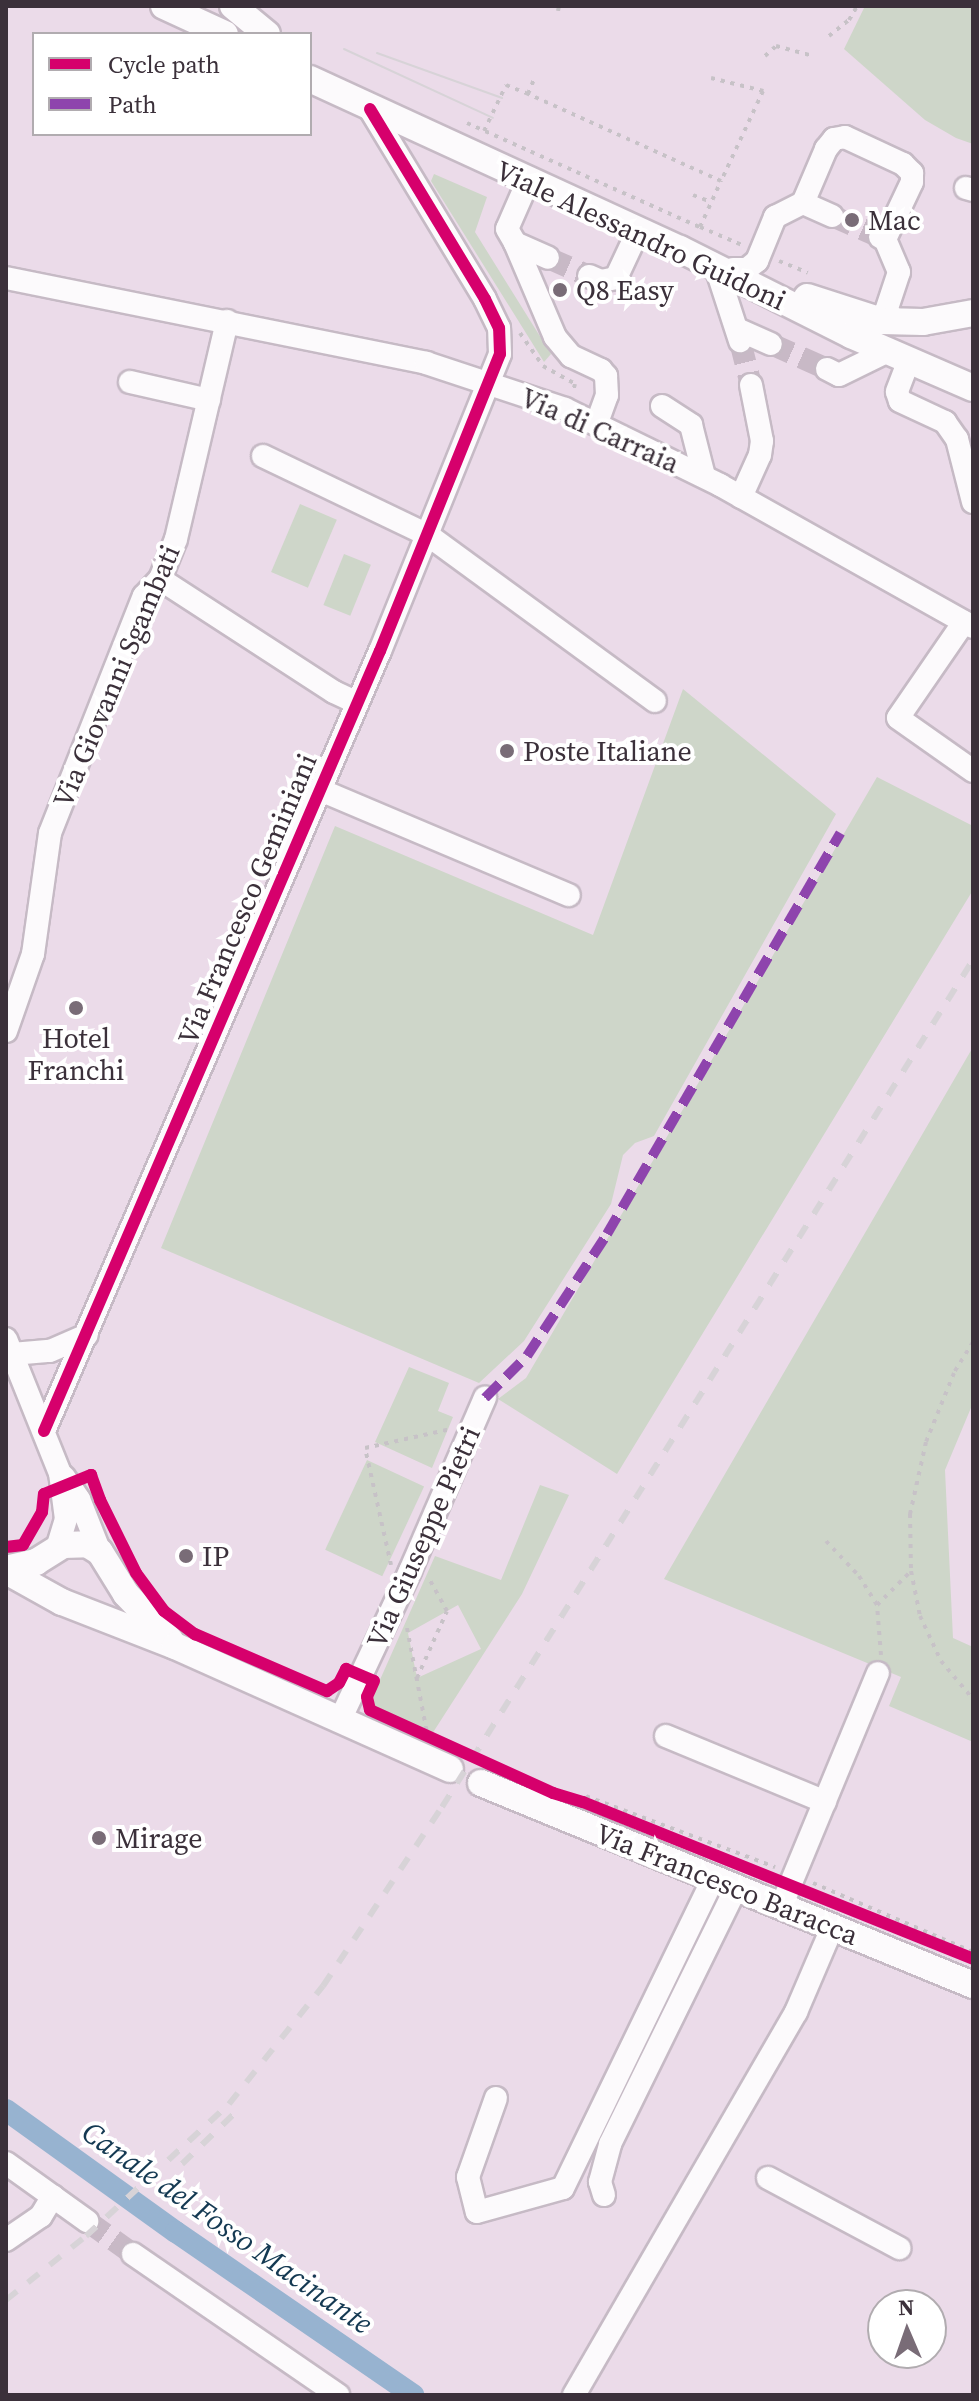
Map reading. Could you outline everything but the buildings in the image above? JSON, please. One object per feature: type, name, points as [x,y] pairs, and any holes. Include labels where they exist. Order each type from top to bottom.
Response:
[{"type":"main road","points":[[164,6],[221,32]]},
{"type":"main road","points":[[233,6],[265,32]]},
{"type":"main road","points":[[312,66],[370,109]]},
{"type":"main road","name":"Viale Alessandro Guidoni","points":[[312,80],[724,268],[898,356],[973,388]]},
{"type":"main road","points":[[724,268],[837,309],[882,321],[954,318],[973,313]]},
{"type":"main road","points":[[6,1570],[79,1542],[104,1559],[126,1594],[175,1646]]},
{"type":"main road","points":[[54,1552],[45,1577],[67,1602]]},
{"type":"main road","points":[[67,1602],[94,1601],[105,1590],[104,1559]]},
{"type":"main road","points":[[6,1570],[67,1602],[175,1646],[450,1769]]},
{"type":"main road","name":"Via Francesco Baracca","points":[[481,1783],[725,1884],[791,1885],[832,1928],[973,1985]]},
{"type":"street","name":"Via Francesco Geminiani","points":[[44,1431],[358,703],[491,384],[501,348],[497,322],[370,109]]},
{"type":"street","points":[[771,344],[738,335],[724,268],[753,266],[775,217],[803,203],[826,149],[834,139],[845,137],[903,164],[912,173],[912,182],[882,238],[899,272],[886,311],[894,319],[905,322]]},
{"type":"street","points":[[528,181],[507,229],[555,337],[571,356],[601,370],[606,376],[607,395],[597,423]]},
{"type":"street","points":[[803,203],[832,216]]},
{"type":"street","points":[[589,276],[601,281],[616,278],[638,231]]},
{"type":"street","points":[[515,243],[548,258]]},
{"type":"street","name":"Via di Carraia","points":[[6,278],[426,363],[491,384],[597,423],[704,476],[968,625]]},
{"type":"street","name":"Via Giovanni Sgambati","points":[[6,1031],[33,954],[50,833],[144,596],[160,579],[176,539],[227,321]]},
{"type":"street","points":[[827,369],[839,375],[898,356],[897,392],[900,401],[945,422],[957,439],[973,502]]},
{"type":"street","points":[[130,382],[209,400]]},
{"type":"street","points":[[741,497],[760,455],[762,441],[751,385]]},
{"type":"street","points":[[662,406],[691,425],[704,476]]},
{"type":"street","points":[[263,456],[428,535],[655,701]]},
{"type":"street","points":[[160,579],[334,692],[358,703]]},
{"type":"street","points":[[968,625],[898,718],[973,771]]},
{"type":"street","points":[[320,790],[569,895]]},
{"type":"street","points":[[54,1552],[66,1519],[60,1473],[9,1347],[50,1351],[87,1335]]},
{"type":"street","name":"Via Giuseppe Pietri","points":[[340,1720],[410,1571],[485,1398]]},
{"type":"street","points":[[60,1473],[79,1499],[104,1559]]},
{"type":"street","points":[[791,1885],[878,1673]]},
{"type":"street","points":[[666,1736],[825,1802]]},
{"type":"street","points":[[496,2098],[468,2177],[477,2212],[563,2188],[606,2100],[725,1884]]},
{"type":"street","points":[[604,2195],[600,2182],[610,2144],[725,1884]]},
{"type":"street","points":[[574,2395],[796,2012],[832,1928]]},
{"type":"street","points":[[606,2100],[622,2119]]},
{"type":"street","points":[[6,2163],[87,2221]]},
{"type":"street","points":[[768,2178],[899,2248]]},
{"type":"street","points":[[6,2240],[41,2216],[53,2196]]},
{"type":"street","points":[[133,2254],[338,2395]]},
{"type":"path","points":[[829,36],[849,20],[857,6]]},
{"type":"path","points":[[765,56],[776,46],[814,56]]},
{"type":"path","points":[[700,227],[763,91],[711,78]]},
{"type":"path","points":[[528,94],[534,79]]},
{"type":"path","points":[[484,131],[506,85],[721,181]]},
{"type":"path","points":[[457,119],[760,253]]},
{"type":"path","points":[[693,195],[711,202]]},
{"type":"path","points":[[973,1342],[954,1373],[917,1472],[910,1514],[911,1571],[928,1639],[973,1699]]},
{"type":"path","points":[[393,1573],[365,1448],[453,1429]]},
{"type":"path","points":[[826,1541],[859,1576],[877,1605],[881,1634],[878,1673]]},
{"type":"path","points":[[877,1605],[911,1571]]},
{"type":"path","points":[[417,1679],[447,1611],[433,1581],[419,1575]]},
{"type":"path","points":[[406,1623],[428,1736]]},
{"type":"path","points":[[408,1727],[442,1742]]},
{"type":"path","points":[[583,1802],[586,1796],[791,1885],[973,1952]]},
{"type":"path","points":[[566,1797],[973,1959]]},
{"type":"shaded area","points":[[865,6],[973,6],[973,144],[925,120],[844,49]]},
{"type":"shaded area","points":[[434,174],[487,197],[475,232],[551,354],[544,362],[431,181]]},
{"type":"shaded area","points":[[300,504],[337,520],[308,588],[271,572]]},
{"type":"shaded area","points":[[344,554],[371,565],[350,616],[323,605]]},
{"type":"shaded area","points":[[683,689],[836,814],[654,1136],[635,1143],[623,1155],[611,1204],[524,1341],[479,1383],[161,1248],[335,826],[593,935]]},
{"type":"shaded area","points":[[877,777],[973,826],[973,890],[617,1474],[498,1399],[526,1378]]},
{"type":"shaded area","points":[[973,1047],[973,1403],[945,1470],[953,1638],[973,1647],[973,1742],[889,1706],[901,1677],[664,1579]]},
{"type":"shaded area","points":[[409,1367],[449,1383],[438,1411],[453,1417],[432,1468],[375,1442]]},
{"type":"shaded area","points":[[367,1460],[424,1487],[382,1576],[325,1550]]},
{"type":"shaded area","points":[[540,1485],[569,1495],[522,1594],[432,1734],[372,1706],[375,1691],[435,1556],[501,1580]],"holes":[[[458,1605],[481,1649],[417,1678],[408,1633]]]},
{"type":"waterway","name":"Canale del Fosso Macinante","points":[[6,2110],[176,2232],[413,2395]]},
{"type":"tunnel","points":[[832,216],[880,237]]},
{"type":"tunnel","points":[[548,258],[589,276]]},
{"type":"tunnel","points":[[740,341],[751,385]]},
{"type":"tunnel","points":[[771,344],[827,369]]},
{"type":"tunnel","points":[[87,2221],[133,2254]]},
{"type":"tram line","points":[[344,49],[493,118]]},
{"type":"tram line","points":[[377,53],[502,98]]},
{"type":"railway","points":[[6,2300],[86,2236],[229,2104],[323,1986],[442,1807],[973,960]]},
{"type":"railway","points":[[182,2164],[240,2108]]},
{"type":"marked path","points":[[485,1398],[527,1356],[607,1234],[840,833]]},
{"type":"cycle path","points":[[44,1431],[380,651],[500,354],[499,328],[485,299],[370,109]]},
{"type":"cycle path","points":[[6,1547],[23,1545],[42,1512],[44,1494],[91,1475],[136,1573],[164,1611],[195,1634],[327,1691],[339,1683],[346,1669],[374,1681],[367,1697],[370,1710],[553,1793],[583,1802],[973,1959]]},
{"type":"place","name":"Mac","points":[[852,220]]},
{"type":"place","name":"Q8 Easy","points":[[560,290]]},
{"type":"place","name":"Poste Italiane","points":[[507,751]]},
{"type":"place","name":"Hotel Franchi","points":[[76,1008]]},
{"type":"place","name":"IP","points":[[186,1556]]},
{"type":"place","name":"Mirage","points":[[99,1838]]}]
